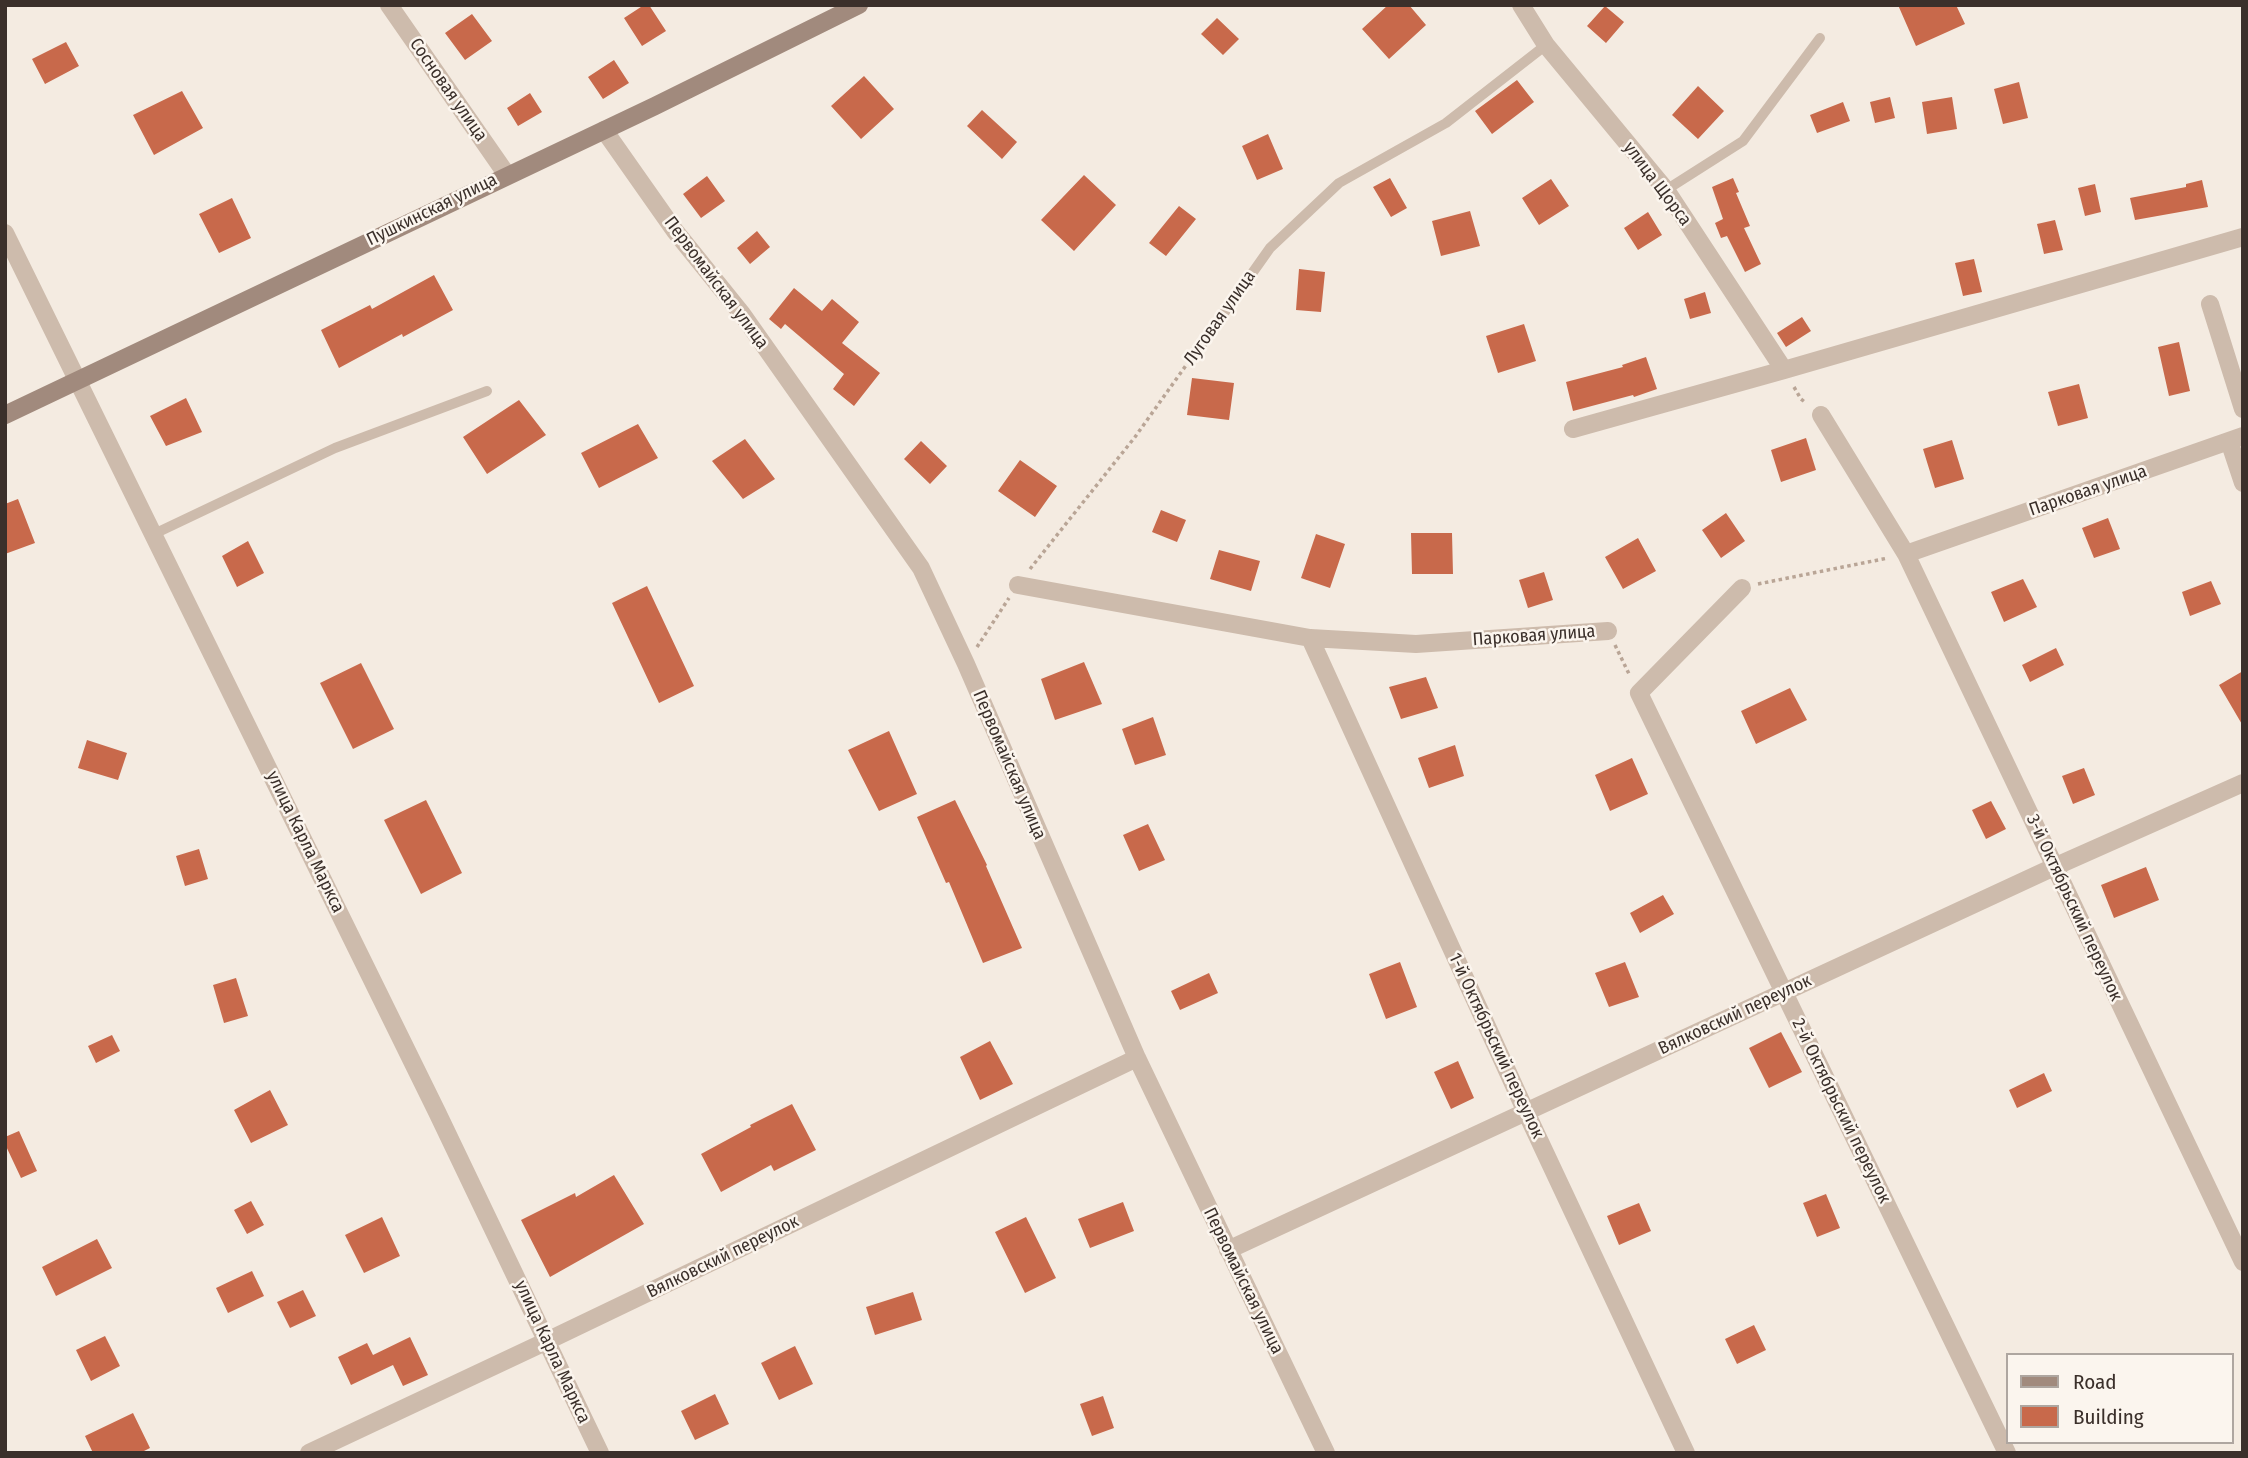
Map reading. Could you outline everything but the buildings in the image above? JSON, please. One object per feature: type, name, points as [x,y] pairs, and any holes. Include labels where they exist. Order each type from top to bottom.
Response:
[{"type":"street","name":"Сосновая улица","points":[[388,5],[506,175]]},
{"type":"street","name":"Пушкинская улица","points":[[5,415],[604,130],[859,5]]},
{"type":"street","name":"улица Щорса","points":[[1523,6],[1546,45],[1666,190],[1784,370]]},
{"type":"street","name":"Первомайская улица","points":[[604,130],[675,231],[742,314],[921,568],[966,664],[1137,1058],[1325,1453]]},
{"type":"street","name":"улица Карла Маркса","points":[[5,233],[600,1453]]},
{"type":"street","points":[[1573,429],[2243,237]]},
{"type":"street","points":[[2210,304],[2243,409]]},
{"type":"street","name":"3-й Октябрьский переулок","points":[[1821,415],[1906,554],[2243,1262]]},
{"type":"street","points":[[2236,439],[2243,484]]},
{"type":"street","name":"Парковая улица","points":[[1906,554],[2236,439]]},
{"type":"street","name":"Парковая улица","points":[[1018,585],[1310,638],[1416,644],[1608,631]]},
{"type":"street","points":[[1639,693],[1742,588]]},
{"type":"street","name":"1-й Октябрьский переулок","points":[[1310,638],[1526,1112],[1686,1453]]},
{"type":"street","name":"2-й Октябрьский переулок","points":[[1639,693],[2007,1453]]},
{"type":"street","name":"Вялковский переулок","points":[[1228,1250],[2054,867],[2243,783]]},
{"type":"street","name":"Вялковский переулок","points":[[309,1453],[1137,1058]]},
{"type":"lane","points":[[1666,190],[1743,142],[1820,38]]},
{"type":"lane","name":"Луговая улица","points":[[1195,354],[1270,248],[1339,183],[1446,123],[1546,45]]},
{"type":"lane","points":[[154,534],[335,448],[487,391]]},
{"type":"path","name":"Луговая улица","points":[[966,664],[1018,585],[1135,438],[1195,354]]},
{"type":"path","points":[[1784,370],[1801,399],[1821,415]]},
{"type":"path","points":[[1742,588],[1906,554]]},
{"type":"path","name":"Парковая улица","points":[[1608,631],[1639,693]]}]
